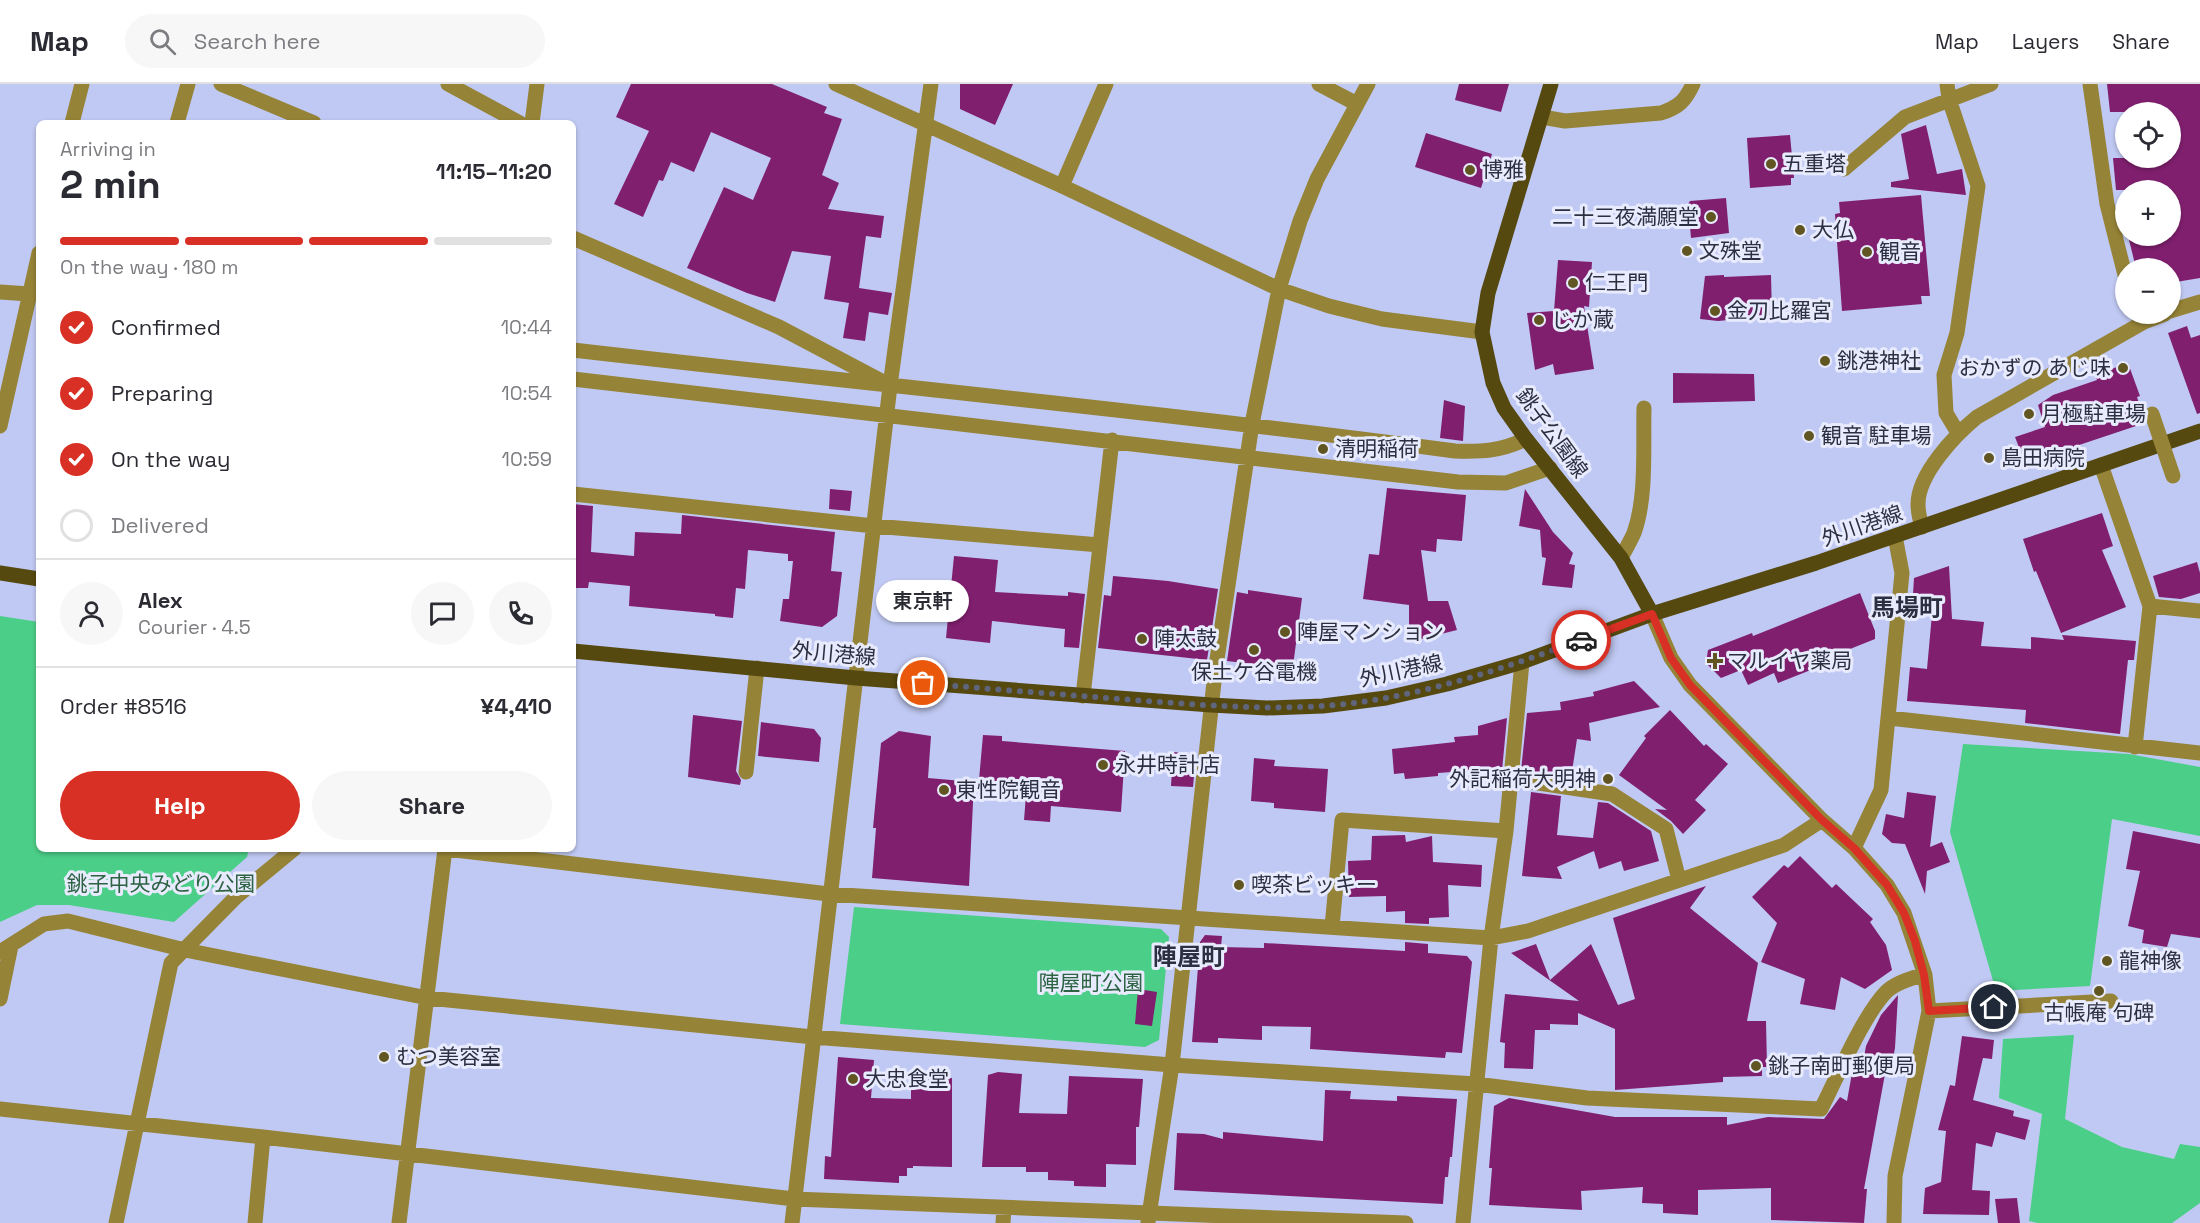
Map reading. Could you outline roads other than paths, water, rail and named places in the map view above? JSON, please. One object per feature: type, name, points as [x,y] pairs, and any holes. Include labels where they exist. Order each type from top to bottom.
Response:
[{"type":"main road","name":"銚子公園線","points":[[1551,84],[1488,293],[1482,332],[1493,383],[1504,408],[1621,558],[1652,614]]},
{"type":"main road","name":"外川港線","points":[[576,651],[856,678],[1211,705],[1267,708],[1323,706],[1386,698],[1447,684],[1522,662],[1652,614],[1816,563],[2200,431]]},
{"type":"main road","points":[[0,573],[36,579]]},
{"type":"street","points":[[73,120],[82,84]]},
{"type":"street","points":[[178,120],[188,84]]},
{"type":"street","points":[[221,84],[306,120]]},
{"type":"street","points":[[448,84],[514,120]]},
{"type":"street","points":[[532,120],[537,84]]},
{"type":"street","points":[[836,84],[1062,186],[1279,289],[1329,306],[1382,319],[1482,332]]},
{"type":"street","points":[[792,1223],[886,416],[931,84]]},
{"type":"street","points":[[1062,186],[1106,84]]},
{"type":"street","points":[[1319,84],[1357,104]]},
{"type":"street","points":[[1149,1218],[1172,1065],[1211,705],[1252,424],[1279,289],[1300,221],[1317,179],[1368,84]]},
{"type":"street","points":[[1542,117],[1565,121],[1661,114],[1676,108],[1685,101],[1693,84]]},
{"type":"street","points":[[1844,168],[1905,117],[1948,91],[1991,84]]},
{"type":"street","points":[[2090,84],[2107,204],[2121,258]]},
{"type":"street","points":[[1948,91],[1978,186],[1957,333],[1944,375],[1946,413],[1958,433]]},
{"type":"street","points":[[576,239],[779,327],[890,386]]},
{"type":"street","points":[[0,426],[32,313],[36,270]]},
{"type":"street","points":[[0,291],[33,288]]},
{"type":"street","points":[[2181,308],[2200,303]]},
{"type":"street","points":[[1922,527],[1918,504],[1920,489],[1947,445],[1958,433],[1977,417],[2130,324]]},
{"type":"street","points":[[576,350],[1252,424],[1455,451],[1486,452],[1508,448],[1526,439]]},
{"type":"street","points":[[576,379],[1484,484],[1517,480],[1550,468]]},
{"type":"street","points":[[1621,558],[1634,533],[1638,514],[1642,477],[1644,408]]},
{"type":"street","points":[[2152,414],[2173,476]]},
{"type":"street","points":[[1083,696],[1112,440]]},
{"type":"street","points":[[2101,465],[2150,606],[2135,747]]},
{"type":"street","points":[[576,494],[874,526],[1100,545]]},
{"type":"street","points":[[1854,848],[1881,790],[1902,573],[1895,536]]},
{"type":"street","points":[[2150,606],[2200,611]]},
{"type":"street","points":[[1652,614],[1671,658],[1690,685],[1822,820],[1854,848],[1887,885],[1904,913],[1924,975],[1929,1011],[1895,1176],[1894,1223]]},
{"type":"street","points":[[1462,1223],[1491,938],[1506,831],[1522,662]]},
{"type":"street","points":[[746,772],[757,668]]},
{"type":"street","points":[[1889,718],[2200,753]]},
{"type":"street","points":[[1511,779],[1612,794],[1666,829],[1679,880]]},
{"type":"street","points":[[1332,927],[1342,820],[1506,831]]},
{"type":"street","points":[[472,852],[829,894],[1491,938],[1528,931],[1784,844],[1822,820]]},
{"type":"street","points":[[116,1223],[171,963],[236,897],[290,852]]},
{"type":"street","points":[[399,1223],[446,852]]},
{"type":"street","points":[[0,999],[5,949],[44,924],[68,921],[185,950],[428,998],[813,1037],[1172,1065],[1476,1084],[1587,1098],[1821,1109],[1868,1019],[1887,990],[1913,976],[1924,975]]},
{"type":"street","points":[[1929,1011],[2111,1001]]},
{"type":"street","points":[[0,1109],[794,1199],[1004,1215],[1406,1223]]},
{"type":"street","points":[[255,1223],[262,1137]]},
{"type":"place","name":"五重塔","points":[[1771,164]]},
{"type":"place","name":"博雅","points":[[1470,170]]},
{"type":"place","name":"二十三夜満願堂","points":[[1711,217]]},
{"type":"place","name":"大仏","points":[[1800,230]]},
{"type":"place","name":"文殊堂","points":[[1687,251]]},
{"type":"place","name":"観音","points":[[1867,252]]},
{"type":"place","name":"仁王門","points":[[1573,283]]},
{"type":"place","name":"金刀比羅宮","points":[[1715,311]]},
{"type":"place","name":"じか蔵","points":[[1539,320]]},
{"type":"place","name":"銚港神社","points":[[1825,361]]},
{"type":"place","name":"おかずの あじ味","points":[[2123,368]]},
{"type":"place","name":"月極駐車場","points":[[2029,414]]},
{"type":"place","name":"観音 駐車場","points":[[1809,436]]},
{"type":"place","name":"清明稲荷","points":[[1323,449]]},
{"type":"place","name":"島田病院","points":[[1989,458]]},
{"type":"place","name":"陣屋マンション","points":[[1285,632]]},
{"type":"place","name":"陣太鼓","points":[[1142,639]]},
{"type":"place","name":"保土ケ谷電機","points":[[1254,650]]},
{"type":"place","name":"マルイヤ薬局","points":[[1715,661]]},
{"type":"place","name":"東京軒","points":[[923,683]]},
{"type":"place","name":"永井時計店","points":[[1103,765]]},
{"type":"place","name":"外記稲荷大明神","points":[[1608,779]]},
{"type":"place","name":"東性院観音","points":[[944,790]]},
{"type":"place","name":"喫茶ビッキー","points":[[1239,885]]},
{"type":"place","name":"龍神像","points":[[2107,961]]},
{"type":"place","name":"古帳庵 句碑","points":[[2099,991]]},
{"type":"place","name":"むつ美容室","points":[[384,1057]]},
{"type":"place","name":"銚子南町郵便局","points":[[1756,1066]]},
{"type":"place","name":"大忠食堂","points":[[853,1079]]},
{"type":"district","name":"馬場町","points":[[1907,608]]},
{"type":"district","name":"陣屋町","points":[[1189,957]]},
{"type":"park label","name":"銚子中央みどり公園","points":[[161,884]]},
{"type":"park label","name":"陣屋町公園","points":[[1091,983]]}]
